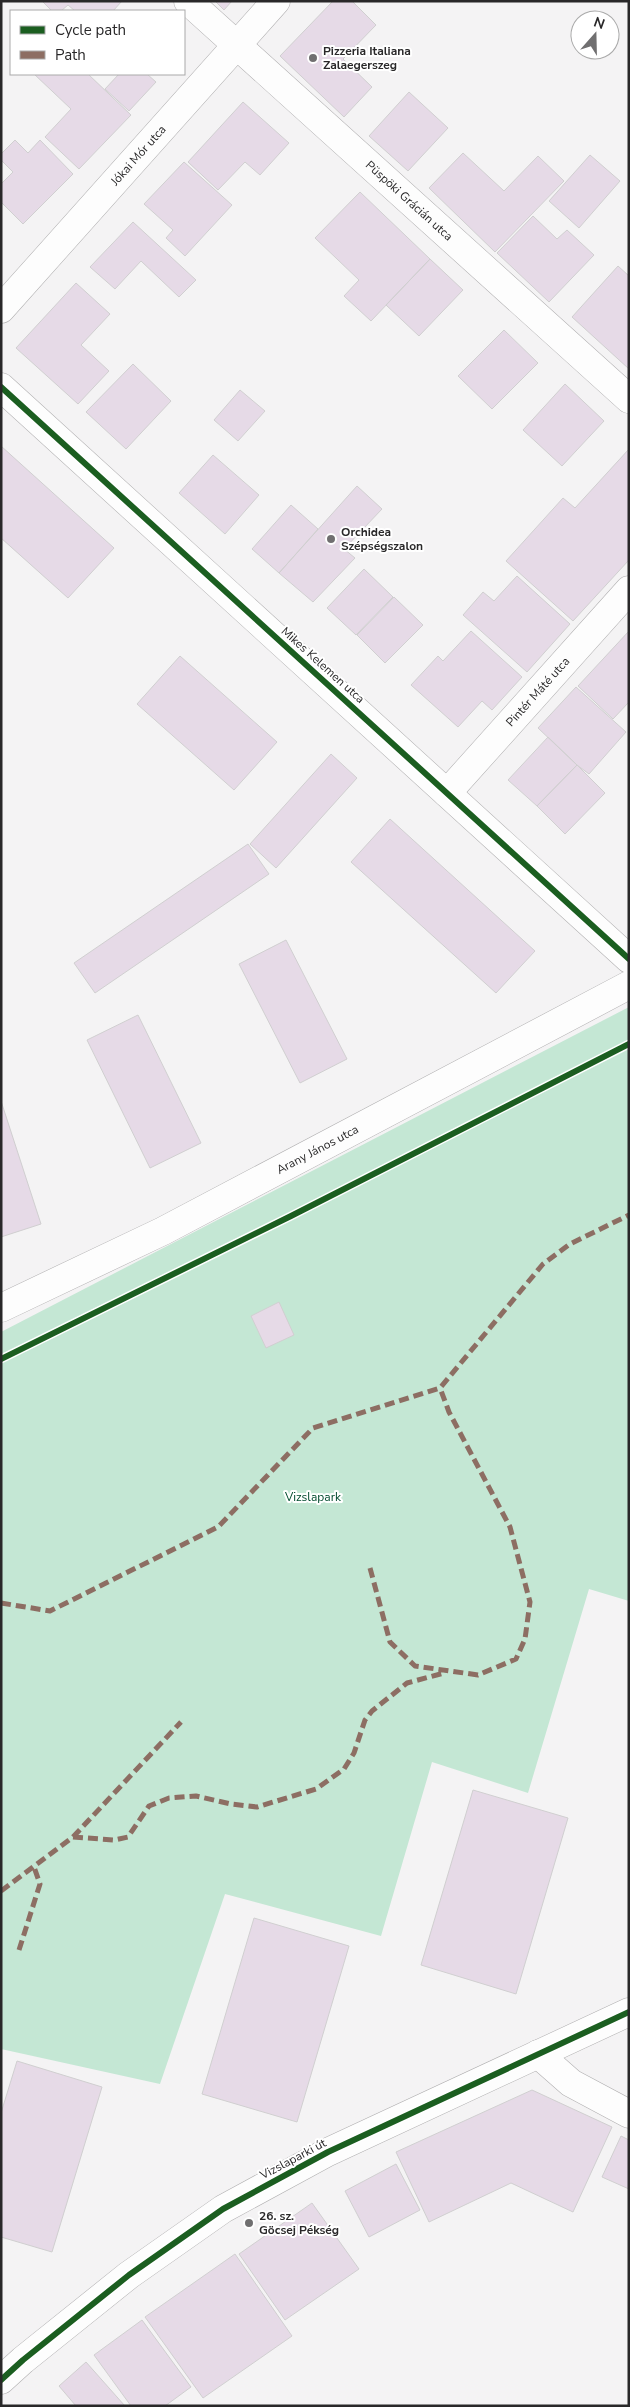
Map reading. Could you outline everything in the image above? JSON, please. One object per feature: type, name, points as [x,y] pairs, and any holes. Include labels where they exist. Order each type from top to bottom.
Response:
[{"type":"street","name":"Püspöki Grácián utca","points":[[188,1],[629,400]]},
{"type":"street","name":"Jókai Mór utca","points":[[1,309],[276,1]]},
{"type":"street","name":"Mikes Kelemen utca","points":[[1,387],[629,959]]},
{"type":"street","name":"Pintér Máté utca","points":[[447,793],[629,590]]},
{"type":"street","name":"Arany János utca","points":[[1,1308],[164,1230],[629,985]]},
{"type":"street","name":"Vizslaparki út","points":[[1,2380],[23,2360],[129,2275],[223,2209],[328,2152],[629,2012]]},
{"type":"street","points":[[538,2054],[571,2083],[629,2114]]},
{"type":"green space","name":"Vizslapark","points":[[629,1007],[629,1601],[589,1589],[528,1793],[432,1762],[381,1936],[225,1894],[160,2084],[1,2049],[1,1332]]},
{"type":"building","points":[[42,1],[122,1],[114,10],[74,10],[68,5],[62,10],[51,10]]},
{"type":"building","points":[[215,1],[232,1],[224,10]]},
{"type":"building","name":"Pizzeria Italiana Zalaegerszeg","points":[[333,1],[352,1],[376,25],[343,59],[372,87],[344,117],[280,56]]},
{"type":"building","points":[[35,75],[89,75],[131,115],[79,169],[45,137],[71,109]]},
{"type":"building","points":[[118,75],[148,75],[156,82],[129,111],[105,89]]},
{"type":"building","points":[[409,92],[448,128],[408,171],[369,136]]},
{"type":"building","points":[[243,102],[289,143],[260,175],[245,162],[218,190],[188,162]]},
{"type":"building","points":[[15,140],[28,153],[40,140],[73,174],[23,224],[1,202],[1,184],[13,172],[1,160],[1,154]]},
{"type":"building","points":[[463,153],[504,191],[538,156],[564,181],[495,252],[429,188]]},
{"type":"building","points":[[590,155],[620,181],[579,228],[549,201]]},
{"type":"building","points":[[184,162],[232,205],[185,256],[166,238],[173,230],[144,204]]},
{"type":"building","points":[[360,192],[430,259],[371,321],[344,296],[359,280],[315,238]]},
{"type":"building","points":[[533,216],[557,239],[567,230],[594,255],[549,302],[497,253]]},
{"type":"building","points":[[133,222],[196,280],[179,297],[141,261],[115,289],[90,267]]},
{"type":"building","points":[[430,259],[463,290],[419,336],[386,305]]},
{"type":"building","points":[[618,266],[629,276],[629,369],[572,317]]},
{"type":"building","points":[[76,283],[110,314],[81,345],[109,371],[78,404],[16,348]]},
{"type":"building","points":[[504,330],[538,363],[492,409],[458,376]]},
{"type":"building","points":[[133,364],[171,401],[126,449],[86,412]]},
{"type":"building","points":[[565,384],[604,421],[562,466],[523,430]]},
{"type":"building","points":[[240,390],[265,411],[238,441],[214,420]]},
{"type":"building","points":[[1,446],[114,548],[68,598],[1,538]]},
{"type":"building","points":[[629,449],[629,560],[573,621],[506,561],[563,498],[575,508]]},
{"type":"building","points":[[213,455],[259,495],[225,534],[179,493]]},
{"type":"building","name":"Orchidea Szépségszalon","points":[[357,486],[382,509],[344,549],[355,558],[313,602],[279,573]]},
{"type":"building","points":[[291,505],[318,529],[279,573],[252,549]]},
{"type":"building","points":[[364,569],[393,597],[356,635],[327,608]]},
{"type":"building","points":[[517,576],[570,624],[527,672],[463,615],[483,592],[494,601]]},
{"type":"building","points":[[394,597],[423,625],[385,663],[357,635]]},
{"type":"building","points":[[471,631],[522,677],[492,710],[482,701],[458,727],[411,685],[438,656],[443,661]]},
{"type":"building","points":[[629,631],[629,702],[613,719],[578,686]]},
{"type":"building","points":[[180,656],[277,742],[234,790],[137,704]]},
{"type":"building","points":[[576,687],[626,732],[589,774],[538,728]]},
{"type":"building","points":[[548,737],[577,765],[537,806],[508,780]]},
{"type":"building","points":[[331,754],[357,778],[276,868],[250,844]]},
{"type":"building","points":[[577,765],[605,793],[565,834],[537,806]]},
{"type":"building","points":[[390,819],[535,951],[496,993],[351,862]]},
{"type":"building","points":[[248,844],[269,874],[95,993],[74,963]]},
{"type":"building","points":[[286,940],[347,1059],[300,1083],[239,964]]},
{"type":"building","points":[[138,1015],[201,1143],[150,1168],[87,1040]]},
{"type":"building","points":[[1,1101],[41,1224],[1,1237]]},
{"type":"building","points":[[279,1302],[294,1335],[266,1348],[251,1316]]},
{"type":"building","points":[[473,1790],[568,1818],[516,1994],[421,1965]]},
{"type":"building","points":[[254,1918],[349,1946],[297,2122],[202,2094]]},
{"type":"building","points":[[17,2061],[102,2087],[52,2252],[1,2237],[1,2113]]},
{"type":"building","points":[[532,2090],[612,2127],[573,2212],[511,2183],[429,2222],[396,2152]]},
{"type":"building","points":[[621,2136],[629,2140],[629,2189],[602,2177]]},
{"type":"building","points":[[396,2164],[420,2210],[369,2237],[345,2191]]},
{"type":"building","points":[[312,2203],[359,2269],[285,2320],[239,2254]]},
{"type":"building","points":[[235,2254],[292,2336],[203,2398],[145,2317]]},
{"type":"building","points":[[142,2320],[191,2387],[165,2406],[131,2406],[94,2355]]},
{"type":"building","points":[[86,2362],[125,2406],[76,2406],[59,2386]]},
{"type":"marked path","points":[[1,1603],[50,1611],[218,1527],[313,1428],[440,1388],[543,1264],[570,1244],[629,1215]]},
{"type":"marked path","points":[[370,1568],[390,1642],[415,1666],[478,1675],[516,1659],[525,1639],[530,1602],[510,1527],[449,1412],[440,1388]]},
{"type":"marked path","points":[[73,1837],[114,1840],[128,1837],[149,1806],[169,1798],[196,1796],[231,1804],[257,1807],[316,1789],[344,1769],[354,1753],[365,1720],[372,1711],[407,1683],[444,1673]]},
{"type":"marked path","points":[[1,1891],[73,1837],[181,1722]]},
{"type":"marked path","points":[[19,1950],[40,1884],[34,1867]]},
{"type":"cycle path","points":[[1,387],[629,959]]},
{"type":"cycle path","points":[[1,1359],[291,1216],[629,1044]]},
{"type":"cycle path","points":[[1,2380],[23,2360],[129,2275],[223,2209],[328,2152],[629,2012]]},
{"type":"place","name":"Pizzeria Italiana Zalaegerszeg","points":[[313,58]]},
{"type":"place","name":"Orchidea Szépségszalon","points":[[331,539]]},
{"type":"place","name":"26. sz. Göcsej Pékség","points":[[249,2223]]}]
